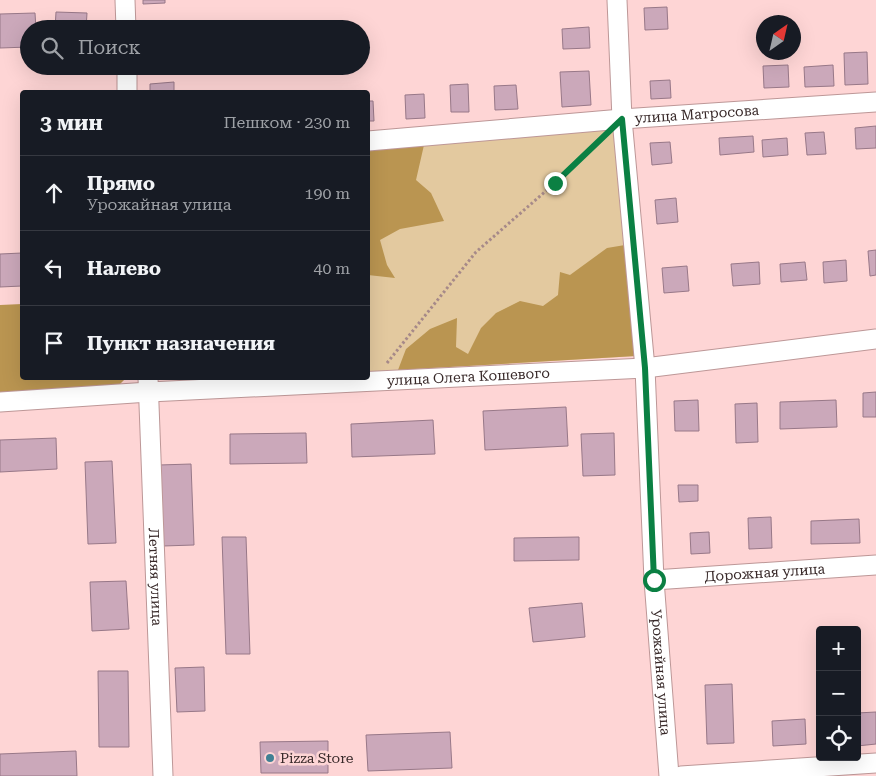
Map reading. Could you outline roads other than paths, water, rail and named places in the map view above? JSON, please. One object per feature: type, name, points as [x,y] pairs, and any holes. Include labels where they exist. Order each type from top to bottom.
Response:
[{"type":"street","points":[[125,0],[126,20]]},
{"type":"street","name":"Урожайная улица","points":[[617,0],[622,119],[645,368],[654,580],[669,776]]},
{"type":"street","points":[[127,75],[127,90]]},
{"type":"street","name":"улица Матросова","points":[[370,141],[622,119],[876,102]]},
{"type":"street","name":"улица Олега Кошевого","points":[[0,402],[149,385],[372,381],[645,368],[876,339]]},
{"type":"street","name":"Летняя улица","points":[[149,385],[163,776]]},
{"type":"street","name":"Дорожная улица","points":[[654,580],[876,565]]},
{"type":"street","points":[[681,776],[876,763]]},
{"type":"place","name":"Pizza Store","points":[[270,758]]}]
